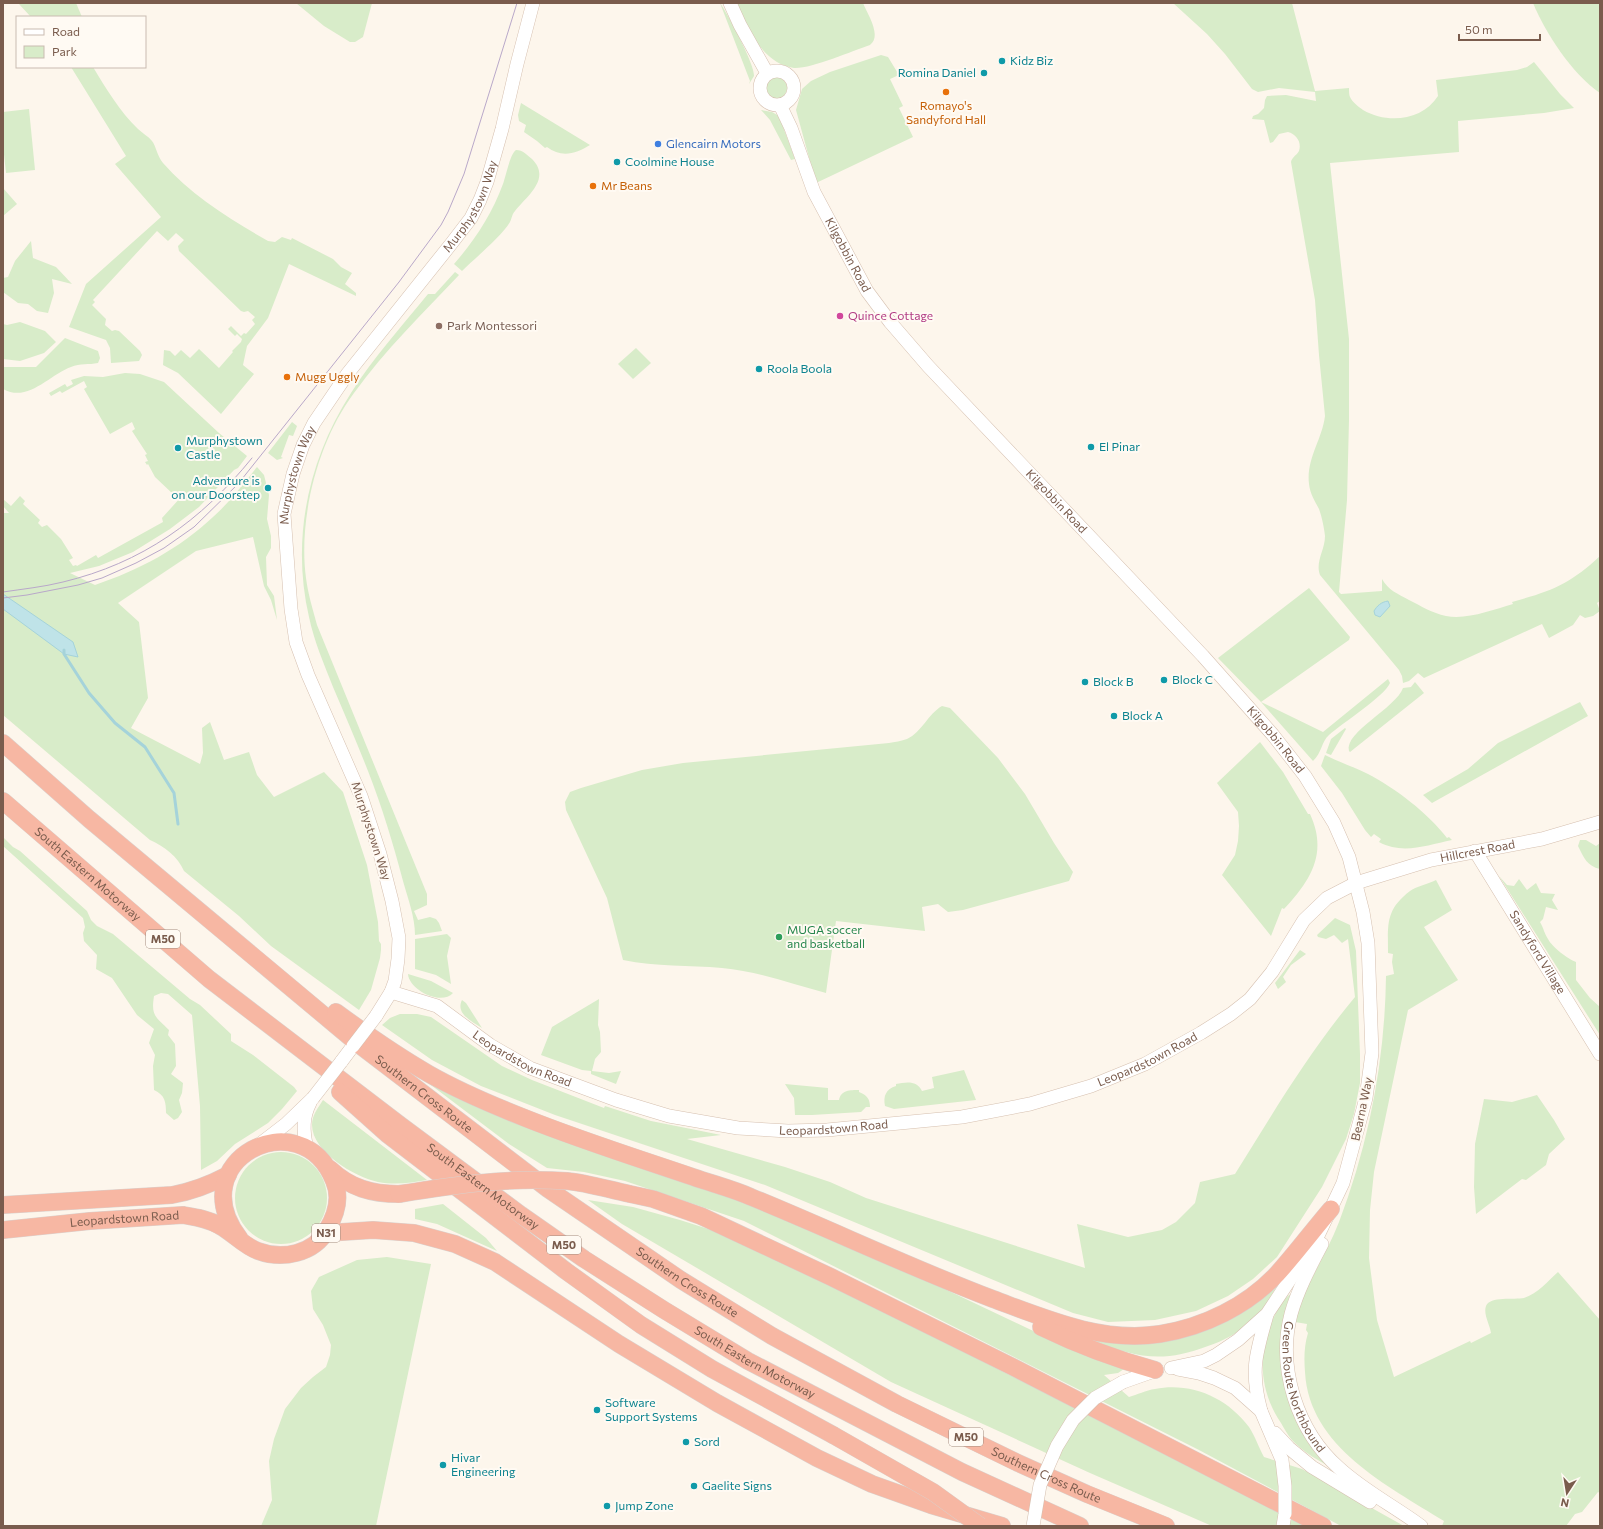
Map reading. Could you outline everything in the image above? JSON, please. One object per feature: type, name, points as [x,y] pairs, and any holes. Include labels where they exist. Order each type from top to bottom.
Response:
[{"type":"highway","name":"M50","points":[[3,743],[101,829],[258,959]]},
{"type":"highway","name":"South Eastern Motorway","points":[[3,800],[209,979],[400,1126],[521,1215],[584,1259],[748,1361],[962,1472],[1080,1526]]},
{"type":"highway","points":[[258,959],[378,1042],[429,1074],[474,1096],[526,1118],[748,1196],[941,1279],[1078,1344],[1120,1360],[1155,1370]]},
{"type":"highway","name":"Southern Cross Route","points":[[258,959],[356,1043],[419,1092],[548,1189],[681,1280],[772,1336],[897,1404],[1018,1463],[1087,1494],[1166,1526]]},
{"type":"highway","points":[[209,979],[387,1134],[566,1271],[641,1325],[712,1369],[933,1492],[980,1526]]},
{"type":"highway","name":"Leopardstown Road","points":[[3,1230],[90,1221],[183,1215],[197,1217],[220,1225],[240,1239],[258,1251],[272,1255],[288,1255],[309,1248],[326,1233],[333,1220],[337,1201],[335,1182],[328,1168],[320,1157],[298,1144],[274,1142],[256,1147],[238,1159],[228,1175],[223,1193],[223,1205],[231,1228],[240,1239]]},
{"type":"highway","points":[[328,1168],[341,1179],[358,1188],[384,1194],[399,1194],[506,1180],[569,1182],[653,1199],[701,1216],[831,1277],[1013,1366],[1323,1526]]},
{"type":"highway","name":"Leopardstown Road","points":[[3,1205],[172,1195],[190,1192],[205,1187],[228,1175]]},
{"type":"highway","points":[[941,1279],[1059,1324],[1088,1331],[1126,1336],[1158,1334],[1202,1323],[1245,1300],[1276,1275],[1331,1209]]},
{"type":"highway","points":[[3,1225],[90,1221]]},
{"type":"highway","points":[[326,1233],[373,1230],[414,1233],[455,1244],[496,1262],[619,1344],[717,1403],[816,1458],[872,1484],[930,1505],[1002,1526]]},
{"type":"main road","name":"Murphystown Way","points":[[391,992],[399,948],[392,901],[380,854],[361,796],[308,675],[296,642],[290,602],[284,514],[293,474],[303,445],[314,423],[348,373],[471,218],[480,200],[487,182],[500,136],[533,3]]},
{"type":"main road","points":[[730,3],[740,25],[767,73]]},
{"type":"main road","points":[[776,70],[782,71],[789,75],[793,80],[794,91],[788,101],[780,105],[769,103],[761,94],[760,83],[762,78],[767,73],[776,70]]},
{"type":"main road","name":"Kilgobbin Road","points":[[780,105],[791,128],[814,192],[867,290],[890,322],[928,366],[1203,656],[1273,735],[1305,776],[1334,823],[1349,857],[1356,883]]},
{"type":"main road","name":"Hillcrest Road","points":[[1356,883],[1431,860],[1542,839],[1600,822]]},
{"type":"main road","name":"Sandyford Village","points":[[1475,851],[1600,1054]]},
{"type":"main road","name":"Leopardstown Road","points":[[307,1148],[304,1123],[308,1107],[313,1098],[376,1016],[391,992],[437,1006],[490,1044],[530,1068],[616,1100],[675,1117],[738,1128],[788,1131],[827,1130],[962,1117],[1030,1104],[1092,1086],[1144,1064],[1201,1033],[1231,1014],[1250,999],[1272,972],[1304,920],[1327,898],[1356,883]]},
{"type":"main road","name":"Bearna Way","points":[[1171,1368],[1204,1360],[1216,1355],[1238,1340],[1267,1314],[1315,1242],[1343,1183],[1366,1098],[1372,1053],[1368,944],[1366,925],[1356,883]]},
{"type":"main road","name":"Leopardstown Road","points":[[256,1147],[286,1124],[313,1098]]},
{"type":"main road","name":"Green Route Northbound","points":[[1343,1183],[1337,1208],[1299,1291],[1291,1314],[1287,1343],[1289,1379],[1299,1414],[1324,1452],[1338,1468],[1421,1526]]},
{"type":"main road","name":"Bearna Way","points":[[1261,1411],[1256,1392],[1254,1363],[1267,1314]]},
{"type":"main road","points":[[1033,1526],[1040,1485],[1057,1446],[1074,1420],[1095,1398],[1123,1382],[1155,1370],[1171,1368],[1199,1372],[1230,1385],[1261,1411],[1268,1424],[1282,1460],[1285,1486],[1285,1514],[1283,1526]]},
{"type":"main road","name":"Green Route Northbound","points":[[1268,1424],[1289,1448],[1312,1467],[1414,1526]]},
{"type":"green space","points":[[18,3],[76,3],[82,16],[30,16]]},
{"type":"green space","points":[[296,3],[372,3],[363,37],[355,42],[350,42],[324,26]]},
{"type":"green space","points":[[720,3],[746,50],[750,61],[754,76],[749,84],[750,81]]},
{"type":"green space","points":[[735,3],[863,3],[871,19],[875,36],[870,45],[821,63],[801,68],[794,68],[783,65],[774,60],[765,52],[757,43]]},
{"type":"green space","points":[[1173,3],[1292,3],[1315,91],[1349,88],[1349,94],[1352,101],[1363,110],[1383,117],[1404,118],[1423,111],[1438,96],[1436,80],[1517,70],[1527,67],[1534,62],[1560,94],[1574,108],[1544,113],[1458,121],[1459,152],[1330,163],[1349,339],[1347,500],[1339,592],[1341,594],[1382,591],[1382,579],[1387,586],[1394,591],[1431,611],[1441,615],[1454,617],[1471,616],[1513,604],[1512,602],[1550,590],[1570,580],[1600,556],[1600,601],[1597,603],[1600,611],[1593,616],[1585,618],[1580,615],[1573,625],[1549,638],[1542,624],[1424,678],[1418,673],[1409,681],[1403,683],[1399,670],[1320,575],[1319,561],[1324,546],[1325,536],[1319,509],[1310,491],[1309,475],[1312,458],[1321,433],[1325,416],[1315,300],[1291,162],[1299,151],[1300,145],[1298,139],[1288,132],[1279,134],[1273,142],[1270,143],[1264,120],[1252,119],[1253,116],[1258,114],[1264,108],[1267,96],[1286,95],[1316,101],[1315,92],[1279,88],[1258,92],[1252,89],[1225,54],[1207,34]]},
{"type":"green space","points":[[1533,3],[1600,3],[1600,93],[1580,75],[1561,52],[1538,15]]},
{"type":"green space","points":[[881,55],[888,57],[899,75],[890,79],[903,106],[899,108],[913,137],[816,183],[796,110],[802,89],[811,81],[830,72]]},
{"type":"green space","points":[[72,68],[94,68],[119,108],[138,129],[152,141],[163,163],[186,186],[212,206],[268,241],[275,242],[282,237],[291,240],[292,238],[333,259],[341,267],[352,273],[345,284],[356,293],[356,296],[289,264],[268,318],[247,346],[243,365],[254,374],[221,414],[178,373],[163,365],[164,350],[170,351],[175,356],[181,350],[190,358],[199,349],[219,368],[242,339],[237,334],[235,336],[228,329],[231,326],[241,336],[244,333],[246,334],[255,324],[252,320],[255,317],[248,311],[241,311],[179,251],[178,246],[184,240],[176,233],[168,241],[157,231],[93,300],[95,302],[92,305],[106,319],[105,325],[112,331],[119,331],[140,351],[142,355],[139,361],[111,363],[110,348],[106,340],[69,327],[86,284],[161,217],[115,164],[126,156]]},
{"type":"green space","points":[[776,77],[784,80],[787,88],[784,96],[776,99],[768,96],[765,88],[768,80]]},
{"type":"green space","points":[[521,103],[590,145],[579,151],[568,154],[558,153],[547,147],[545,148],[524,132],[526,125],[519,121],[518,115]]},
{"type":"green space","points":[[29,109],[35,170],[6,173],[3,145],[3,112]]},
{"type":"green space","points":[[761,110],[772,112],[779,116],[795,159],[791,160],[770,120]]},
{"type":"green space","points":[[516,150],[527,154],[537,166],[539,174],[538,181],[530,194],[514,212],[506,228],[462,271],[454,264],[476,236],[494,206],[503,184],[508,166]]},
{"type":"green space","points":[[3,188],[17,204],[3,216]]},
{"type":"green space","points":[[31,241],[33,258],[56,267],[72,284],[52,279],[54,293],[48,313],[37,311],[28,304],[18,303],[3,292],[3,278],[8,277],[15,261]]},
{"type":"green space","points":[[455,272],[459,275],[378,362],[341,412],[321,457],[308,506],[305,531],[304,555],[306,578],[317,625],[427,894],[427,905],[414,911],[418,920],[430,917],[436,919],[442,931],[415,935],[411,908],[383,812],[364,760],[316,644],[311,626],[304,588],[302,559],[303,530],[307,501],[314,473],[324,445],[336,419],[351,393],[378,355],[428,294],[435,294]]},
{"type":"green space","points":[[20,322],[45,331],[56,342],[44,353],[20,361],[3,359],[3,324],[7,325]]},
{"type":"green space","points":[[65,338],[98,351],[100,358],[98,363],[71,367],[38,386],[21,393],[3,389],[3,367],[36,367]]},
{"type":"green space","points":[[636,348],[651,363],[633,379],[618,364]]},
{"type":"green space","points":[[125,373],[140,374],[164,382],[219,433],[247,456],[238,468],[234,470],[199,507],[170,529],[133,552],[99,566],[70,573],[95,585],[127,573],[143,565],[172,549],[213,517],[236,493],[257,467],[264,475],[269,495],[267,519],[271,536],[271,548],[266,557],[267,585],[274,596],[277,620],[271,600],[264,586],[253,537],[196,551],[118,603],[139,622],[148,698],[131,728],[200,764],[203,753],[202,728],[210,722],[224,760],[249,752],[257,775],[274,797],[324,772],[343,792],[367,865],[378,922],[379,941],[381,944],[380,958],[371,990],[359,1010],[271,946],[239,916],[184,871],[170,852],[150,840],[3,715],[3,513],[9,513],[3,506],[3,499],[11,506],[20,496],[25,501],[23,504],[40,520],[38,523],[42,527],[47,525],[61,539],[73,558],[69,560],[73,566],[77,566],[96,555],[98,558],[163,522],[162,518],[181,497],[177,493],[174,495],[155,477],[148,464],[147,465],[145,462],[148,461],[145,455],[147,454],[132,431],[135,429],[132,422],[110,434],[84,389],[87,387],[84,381],[62,393],[60,391],[51,396],[49,393],[65,384],[67,387],[73,384],[71,380],[84,376],[103,377]]},
{"type":"green space","points":[[292,422],[297,426],[293,436],[289,435],[281,457],[283,458],[277,460],[268,453]]},
{"type":"green space","points":[[1309,588],[1350,637],[1349,640],[1261,702],[1218,658]]},
{"type":"green space","points":[[1388,679],[1390,683],[1386,689],[1372,702],[1326,738],[1318,755],[1313,761],[1261,702],[1323,732]]},
{"type":"green space","points":[[1415,682],[1424,693],[1350,752],[1350,744],[1354,736],[1391,704],[1403,688],[1411,687]]},
{"type":"green space","points":[[1580,702],[1588,716],[1432,803],[1423,795],[1468,769],[1498,743]]},
{"type":"green space","points":[[942,706],[950,708],[998,758],[1025,794],[1073,872],[1069,881],[963,910],[948,912],[938,904],[922,907],[925,931],[836,921],[826,993],[748,972],[710,967],[648,964],[623,960],[607,898],[566,810],[565,802],[570,792],[642,770],[683,763],[900,741],[907,739],[917,732],[937,709]]},
{"type":"green space","points":[[1345,728],[1346,729],[1331,755],[1326,753],[1331,739]]},
{"type":"green space","points":[[1260,742],[1283,772],[1308,814],[1310,814],[1315,828],[1317,841],[1317,854],[1309,876],[1294,898],[1284,909],[1282,908],[1271,936],[1222,875],[1235,855],[1239,826],[1238,812],[1217,783]]},
{"type":"green space","points":[[1325,755],[1368,774],[1389,786],[1421,810],[1447,838],[1449,837],[1452,840],[1415,848],[1397,848],[1379,842],[1381,839],[1374,834],[1371,837],[1342,793],[1321,766]]},
{"type":"green space","points":[[3,837],[87,911],[91,920],[97,926],[113,934],[190,999],[200,1005],[231,1034],[231,1041],[253,1055],[294,1087],[297,1091],[268,1123],[235,1144],[217,1161],[201,1170],[200,1106],[192,1015],[168,994],[161,993],[154,996],[153,1008],[155,1015],[169,1030],[168,1035],[175,1044],[176,1066],[171,1074],[183,1083],[182,1093],[179,1100],[182,1112],[178,1118],[174,1120],[166,1113],[165,1102],[161,1094],[154,1090],[153,1066],[155,1055],[149,1043],[154,1029],[137,1015],[112,978],[96,969],[97,955],[84,941],[83,933],[85,927],[83,918],[3,846]]},
{"type":"green space","points":[[1580,840],[1586,840],[1596,846],[1600,843],[1600,869],[1589,864],[1584,858],[1578,846]]},
{"type":"green space","points":[[1499,876],[1507,885],[1514,886],[1519,879],[1527,890],[1536,883],[1541,893],[1555,894],[1552,900],[1558,910],[1546,907],[1543,919],[1540,922],[1553,946],[1565,956],[1576,962],[1576,980],[1590,998],[1600,1007],[1600,1035]]},
{"type":"green space","points":[[1436,880],[1452,910],[1424,927],[1458,980],[1408,1010],[1374,1172],[1370,1210],[1369,1258],[1377,1320],[1394,1377],[1470,1341],[1471,1343],[1491,1333],[1485,1312],[1488,1303],[1503,1299],[1520,1299],[1529,1296],[1542,1287],[1558,1272],[1600,1320],[1600,1493],[1598,1492],[1582,1512],[1575,1514],[1566,1526],[1442,1526],[1444,1521],[1399,1494],[1355,1462],[1336,1443],[1321,1422],[1310,1398],[1304,1362],[1308,1333],[1306,1330],[1307,1324],[1295,1322],[1309,1284],[1339,1222],[1350,1192],[1367,1132],[1379,1070],[1385,1007],[1386,976],[1394,974],[1392,962],[1393,954],[1388,953],[1388,926],[1392,912],[1402,898],[1410,891]]},
{"type":"green space","points":[[1335,918],[1350,925],[1356,951],[1360,1083],[1354,1114],[1346,1139],[1322,1187],[1277,1257],[1253,1279],[1228,1296],[1196,1311],[1155,1320],[1108,1322],[1073,1313],[765,1185],[555,1115],[481,1086],[432,1060],[382,1025],[390,1018],[400,1014],[417,1014],[431,1017],[502,1066],[532,1080],[604,1108],[605,1106],[651,1121],[721,1135],[687,1139],[785,1167],[830,1182],[866,1198],[1085,1268],[1077,1224],[1128,1237],[1162,1230],[1176,1222],[1195,1203],[1200,1182],[1235,1174],[1307,1061],[1355,997],[1348,939],[1342,943],[1334,935],[1326,939],[1318,937],[1317,935]]},
{"type":"green space","points":[[447,934],[451,938],[447,956],[451,984],[436,975],[415,969],[415,939]]},
{"type":"green space","points":[[1300,950],[1306,954],[1291,965],[1283,977],[1286,982],[1278,989],[1275,983]]},
{"type":"green space","points":[[408,974],[431,981],[453,993],[448,997],[441,998],[426,994],[414,986]]},
{"type":"green space","points":[[599,999],[598,1025],[600,1032],[601,1052],[595,1059],[592,1071],[609,1073],[621,1071],[616,1084],[591,1074],[591,1071],[582,1070],[541,1055],[552,1027]]},
{"type":"green space","points":[[462,1000],[466,1003],[482,1028],[466,1017],[463,1013],[460,1005]]},
{"type":"green space","points":[[964,1070],[976,1100],[894,1109],[885,1106],[884,1099],[886,1093],[896,1086],[896,1084],[907,1082],[914,1083],[920,1087],[922,1091],[934,1088],[932,1077]]},
{"type":"green space","points":[[419,1076],[708,1187],[894,1265],[1048,1338],[1127,1367],[1118,1373],[1104,1375],[1129,1397],[1152,1390],[1169,1387],[1195,1390],[1208,1394],[1230,1408],[1249,1427],[1264,1457],[1302,1469],[1404,1526],[1341,1526],[1199,1450],[744,1221],[625,1181],[584,1172],[547,1168],[509,1144]]},
{"type":"green space","points":[[785,1084],[828,1088],[828,1100],[839,1100],[844,1092],[859,1090],[859,1092],[868,1098],[870,1107],[866,1107],[861,1112],[795,1115],[794,1098]]},
{"type":"green space","points":[[1537,1095],[1565,1139],[1549,1154],[1546,1165],[1526,1180],[1522,1179],[1476,1214],[1474,1187],[1475,1144],[1484,1099],[1512,1102]]},
{"type":"green space","points":[[323,1100],[427,1180],[403,1183],[378,1182],[358,1175],[336,1162],[319,1145],[314,1135],[312,1125],[313,1118]]},
{"type":"green space","points":[[281,1152],[298,1156],[313,1166],[323,1181],[327,1198],[323,1215],[313,1230],[298,1240],[281,1244],[264,1240],[249,1230],[239,1215],[235,1198],[239,1181],[249,1166],[264,1156]]},
{"type":"green space","points":[[588,1200],[633,1207],[743,1240],[1308,1526],[1212,1526],[1090,1473],[891,1382],[622,1224]]},
{"type":"green space","points":[[443,1204],[486,1238],[497,1251],[437,1224],[415,1219],[415,1209]]},
{"type":"green space","points":[[387,1257],[431,1264],[376,1526],[261,1526],[272,1500],[269,1461],[274,1439],[285,1409],[301,1388],[326,1367],[330,1355],[331,1345],[323,1325],[313,1309],[311,1291],[319,1277],[357,1260]]},
{"type":"green space","points":[[1282,1277],[1264,1307],[1246,1326],[1225,1339],[1191,1352],[1176,1355],[1149,1356],[1121,1351],[1090,1340],[1089,1335],[1151,1339]]},
{"type":"green space","points":[[1294,1292],[1285,1379],[1336,1470],[1312,1456],[1291,1439],[1274,1411],[1265,1386],[1263,1360],[1267,1334],[1281,1304],[1290,1294]]},
{"type":"water","points":[[3,594],[73,642],[78,657],[64,654],[3,609]]},
{"type":"water","points":[[1388,601],[1390,606],[1380,617],[1375,615],[1374,611],[1378,606],[1383,602]]},
{"type":"waterway","points":[[64,650],[64,654],[89,693],[115,723],[145,747],[174,793],[178,824]]},
{"type":"tram line","points":[[3,598],[78,585],[102,578],[136,563],[164,548],[194,527],[238,484],[399,282],[441,225],[464,174],[517,3]]},
{"type":"tram line","points":[[3,592],[56,584],[92,574],[144,551],[191,520],[232,481],[252,458]]},
{"type":"place","name":"Kidz Biz","points":[[1002,61]]},
{"type":"place","name":"Romina Daniel","points":[[984,73]]},
{"type":"place","name":"Romayo's Sandyford Hall","points":[[946,92]]},
{"type":"place","name":"Glencairn Motors","points":[[658,144]]},
{"type":"place","name":"Coolmine House","points":[[617,162]]},
{"type":"place","name":"Mr Beans","points":[[593,186]]},
{"type":"place","name":"Quince Cottage","points":[[840,316]]},
{"type":"place","name":"Park Montessori","points":[[439,326]]},
{"type":"place","name":"Roola Boola","points":[[759,369]]},
{"type":"place","name":"Mugg Uggly","points":[[287,377]]},
{"type":"place","name":"El Pinar","points":[[1091,447]]},
{"type":"place","name":"Murphystown Castle","points":[[178,448]]},
{"type":"place","name":"Adventure is on our Doorstep","points":[[268,488]]},
{"type":"place","name":"Block C","points":[[1164,680]]},
{"type":"place","name":"Block B","points":[[1085,682]]},
{"type":"place","name":"Block A","points":[[1114,716]]},
{"type":"place","name":"MUGA soccer and basketball","points":[[779,937]]},
{"type":"place","name":"Software Support Systems","points":[[597,1410]]},
{"type":"place","name":"Sord","points":[[686,1442]]},
{"type":"place","name":"Hivar Engineering","points":[[443,1465]]},
{"type":"place","name":"Gaelite Signs","points":[[694,1486]]},
{"type":"place","name":"Jump Zone","points":[[607,1506]]}]
